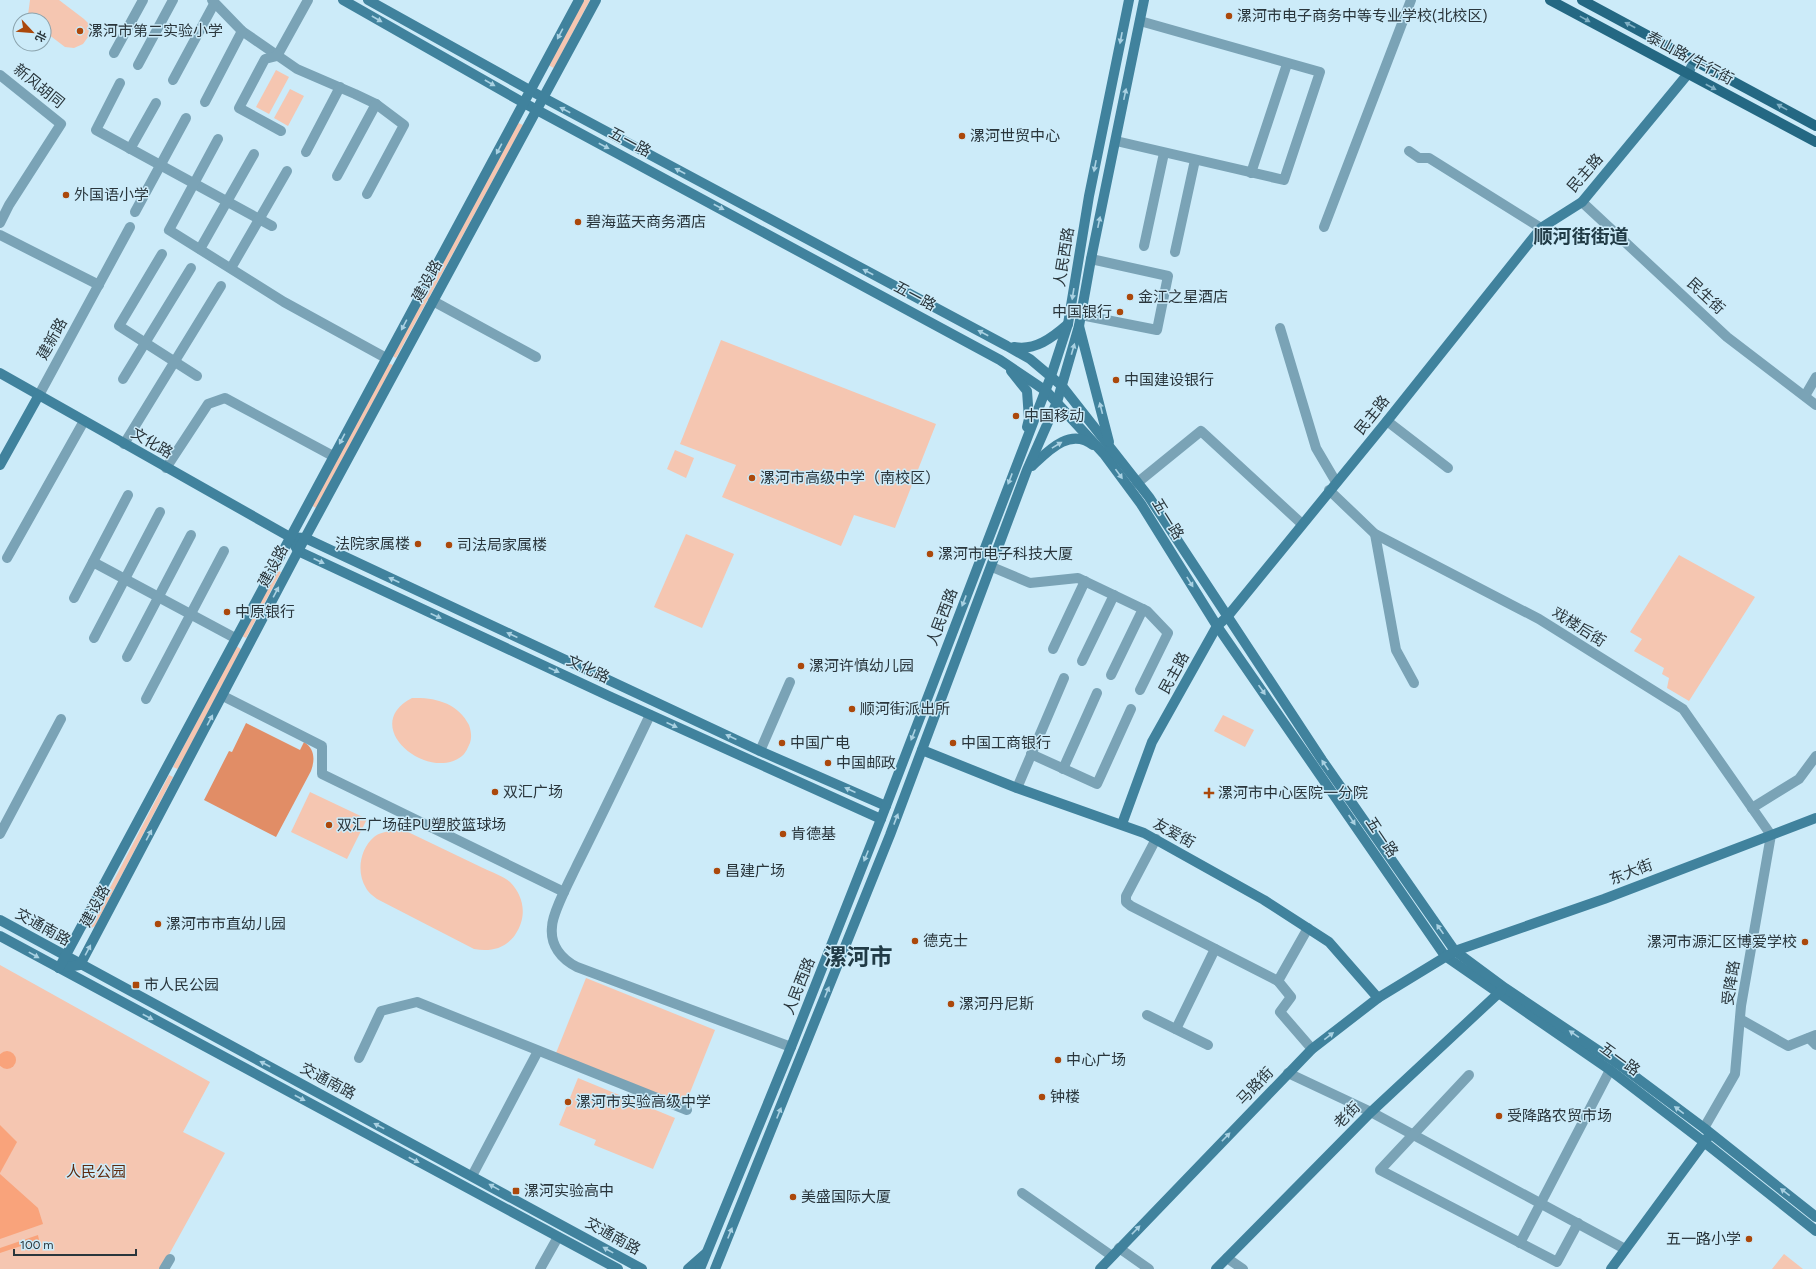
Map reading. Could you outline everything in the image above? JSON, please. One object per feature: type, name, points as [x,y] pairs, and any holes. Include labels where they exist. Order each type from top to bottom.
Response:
[{"type":"main road","name":"泰山路/牛行街","points":[[1550,0],[1816,142]]},
{"type":"main road","name":"泰山路/牛行街","points":[[1582,0],[1816,126]]},
{"type":"street","points":[[114,53],[143,0]]},
{"type":"street","points":[[138,65],[173,0]]},
{"type":"street","points":[[281,131],[239,108],[265,59],[277,56],[308,0]]},
{"type":"street","name":"五一路","points":[[343,0],[524,103],[1000,360],[1046,391],[1107,450],[1137,483],[1153,504],[1322,760],[1455,951],[1502,990],[1704,1142],[1816,1231]]},
{"type":"street","name":"五一路","points":[[368,0],[530,91],[1007,346],[1030,359],[1051,376],[1062,386],[1107,450],[1217,626],[1316,767],[1445,956],[1502,990],[1617,1063],[1707,1131],[1816,1217]]},
{"type":"street","name":"建设路","points":[[59,968],[579,0]]},
{"type":"street","name":"建设路","points":[[80,965],[298,551],[398,364],[538,110],[596,0]]},
{"type":"street","name":"人民西路","points":[[700,1269],[791,1047],[881,819],[1020,454],[1046,391],[1068,324],[1089,196],[1129,0]]},
{"type":"street","name":"人民西路","points":[[715,1269],[890,835],[1028,470],[1057,402],[1082,315],[1091,259],[1144,0]]},
{"type":"street","points":[[1324,228],[1412,0]]},
{"type":"street","points":[[172,80],[213,2],[242,31],[297,69],[376,104],[404,125],[367,194]]},
{"type":"street","points":[[1116,142],[1284,180],[1320,72],[1287,64],[1140,21]]},
{"type":"street","points":[[204,102],[242,31]]},
{"type":"street","name":"民主路","points":[[1122,824],[1152,742],[1217,626],[1227,617],[1329,490],[1387,421],[1541,228],[1582,202],[1688,74],[1695,60]]},
{"type":"street","points":[[1251,173],[1287,64]]},
{"type":"street","name":"新风胡同","points":[[0,75],[61,124],[9,205],[0,223]]},
{"type":"street","points":[[120,83],[96,130],[272,226]]},
{"type":"street","points":[[306,152],[340,87]]},
{"type":"street","points":[[130,149],[156,102]]},
{"type":"street","points":[[337,176],[376,104]]},
{"type":"street","points":[[135,212],[186,118]]},
{"type":"street","points":[[218,139],[168,230],[284,302],[398,364]]},
{"type":"street","points":[[1409,151],[1419,158],[1429,158],[1541,228]]},
{"type":"street","points":[[1144,246],[1164,153]]},
{"type":"street","points":[[200,249],[254,154]]},
{"type":"street","points":[[1175,252],[1195,160]]},
{"type":"street","points":[[231,268],[287,171]]},
{"type":"street","name":"民生街","points":[[1582,202],[1727,337],[1816,405]]},
{"type":"street","name":"建新路","points":[[0,465],[130,227]]},
{"type":"street","points":[[0,235],[99,285]]},
{"type":"street","points":[[162,254],[119,326],[197,376]]},
{"type":"street","points":[[1082,315],[1157,330],[1168,276],[1091,259]]},
{"type":"street","points":[[123,379],[191,268]]},
{"type":"street","points":[[124,444],[221,286]]},
{"type":"street","points":[[433,302],[536,357]]},
{"type":"street","points":[[1007,346],[1025,349],[1037,345],[1052,338],[1068,324]]},
{"type":"street","points":[[1079,326],[1107,450]]},
{"type":"street","points":[[1280,328],[1316,448],[1336,482]]},
{"type":"street","points":[[1000,360],[1027,391],[1029,419],[1020,454]]},
{"type":"street","name":"文化路","points":[[0,374],[290,537],[305,538],[760,750],[886,806]]},
{"type":"street","points":[[1805,396],[1816,376]]},
{"type":"street","points":[[166,468],[208,404],[225,398],[333,456]]},
{"type":"street","points":[[7,558],[84,421]]},
{"type":"street","points":[[1387,421],[1448,468]]},
{"type":"street","points":[[1137,483],[1201,431],[1302,524]]},
{"type":"street","points":[[1028,470],[1057,443],[1068,440],[1079,439],[1107,450]]},
{"type":"street","name":"戏楼后街","points":[[1329,490],[1375,534],[1538,619],[1683,709],[1771,835]]},
{"type":"street","points":[[74,598],[128,495]]},
{"type":"street","points":[[94,638],[160,512]]},
{"type":"street","points":[[1375,534],[1396,650],[1414,683]]},
{"type":"street","points":[[127,657],[191,536]]},
{"type":"street","points":[[290,537],[298,551]]},
{"type":"street","points":[[146,699],[224,550]]},
{"type":"street","name":"文化路","points":[[298,551],[650,715],[881,819]]},
{"type":"street","points":[[93,562],[249,645]]},
{"type":"street","points":[[992,567],[1030,583],[1078,578],[1147,611],[1168,633],[1140,690]]},
{"type":"street","points":[[1053,649],[1085,581]]},
{"type":"street","points":[[1082,661],[1114,595]]},
{"type":"street","points":[[1111,675],[1143,609]]},
{"type":"street","points":[[1017,788],[1064,678]]},
{"type":"street","points":[[760,750],[790,682]]},
{"type":"street","points":[[1063,769],[1097,693]]},
{"type":"street","points":[[222,696],[322,746],[322,774],[564,892]]},
{"type":"street","points":[[1032,754],[1097,784],[1131,709]]},
{"type":"street","points":[[650,715],[564,892],[551,926],[553,941],[560,955],[569,963],[791,1047]]},
{"type":"street","points":[[0,834],[61,719]]},
{"type":"street","name":"友爱街","points":[[922,750],[1017,788],[1122,824],[1156,839],[1264,900],[1329,942],[1378,998]]},
{"type":"street","points":[[1752,808],[1799,779],[1816,756]]},
{"type":"street","points":[[166,768],[180,776]]},
{"type":"street","points":[[868,813],[873,801]]},
{"type":"street","name":"东大街","points":[[1455,951],[1604,899],[1771,835],[1814,821]]},
{"type":"street","name":"受降路","points":[[1611,1269],[1704,1142],[1707,1131],[1735,1074],[1740,1019],[1771,835]]},
{"type":"street","points":[[1156,839],[1126,896],[1126,902],[1278,981],[1290,997],[1280,1012],[1312,1049]]},
{"type":"street","name":"交通南路","points":[[0,920],[65,957],[642,1269]]},
{"type":"street","points":[[1278,981],[1308,928]]},
{"type":"street","name":"交通南路","points":[[0,936],[618,1269]]},
{"type":"street","points":[[1176,1029],[1216,949]]},
{"type":"street","name":"马路街","points":[[1100,1269],[1312,1049],[1378,998],[1455,951]]},
{"type":"street","points":[[59,968],[80,965]]},
{"type":"street","name":"老街","points":[[1216,1269],[1371,1112],[1502,990]]},
{"type":"street","points":[[359,1058],[381,1010],[417,1002],[686,1110]]},
{"type":"street","points":[[1147,1015],[1208,1045]]},
{"type":"street","points":[[1740,1019],[1788,1046],[1814,1040]]},
{"type":"street","points":[[472,1176],[538,1051]]},
{"type":"street","points":[[1520,1243],[1610,1070]]},
{"type":"street","points":[[1288,1073],[1371,1112],[1625,1249]]},
{"type":"street","points":[[1469,1075],[1380,1170],[1557,1262],[1578,1223]]},
{"type":"street","points":[[1022,1193],[1116,1252],[1149,1269]]},
{"type":"street","points":[[540,1269],[558,1237]]},
{"type":"street","points":[[688,1269],[708,1251]]},
{"type":"street","points":[[720,1258],[722,1269]]},
{"type":"street","points":[[1227,1258],[1243,1269]]},
{"type":"street","points":[[164,1269],[170,1259]]},
{"type":"green space","points":[[30,0],[59,0],[88,23],[88,37],[83,44],[74,48],[65,47],[52,37],[52,12],[28,12]]},
{"type":"green space","points":[[583,0],[590,0],[554,68],[548,65]]},
{"type":"green space","points":[[276,70],[289,77],[269,114],[256,107]]},
{"type":"green space","points":[[290,89],[304,96],[288,126],[274,118]]},
{"type":"green space","points":[[518,123],[523,125],[396,358],[391,355]]},
{"type":"green space","points":[[721,340],[936,424],[895,528],[854,515],[841,546],[722,497],[736,465],[680,444]]},
{"type":"green space","points":[[387,363],[393,365],[316,508],[311,505]]},
{"type":"green space","points":[[675,450],[694,458],[686,478],[667,469]]},
{"type":"green space","points":[[686,534],[734,554],[702,628],[654,607]]},
{"type":"green space","points":[[1679,555],[1755,597],[1689,701],[1667,688],[1669,678],[1662,674],[1664,668],[1634,651],[1642,639],[1630,632]]},
{"type":"green space","points":[[277,570],[281,572],[246,638],[242,636]]},
{"type":"green space","points":[[236,646],[241,649],[178,769],[173,767]]},
{"type":"green space","points":[[412,698],[437,700],[459,711],[469,725],[471,732],[470,743],[462,756],[448,762],[432,762],[417,757],[404,748],[395,736],[392,723],[397,710]]},
{"type":"green space","points":[[1223,715],[1254,730],[1245,747],[1214,731]]},
{"type":"green space","points":[[169,775],[173,777],[95,926],[90,929],[91,924]]},
{"type":"green space","name":"双汇广场硅PU塑胶篮球场","points":[[310,792],[367,819],[347,859],[291,832]]},
{"type":"green space","points":[[392,830],[408,832],[510,882],[519,894],[523,908],[523,915],[519,928],[511,940],[507,944],[491,950],[474,949],[377,899],[371,894],[366,888],[361,875],[360,868],[363,854],[365,848],[374,837]]},
{"type":"green space","name":"人民公园","points":[[0,965],[210,1082],[183,1132],[225,1153],[161,1269],[0,1269]]},
{"type":"green space","points":[[586,978],[715,1030],[685,1105],[556,1053]]},
{"type":"green space","points":[[578,1078],[675,1118],[653,1169],[594,1145],[596,1140],[559,1125]]},
{"type":"green space","points":[[1784,1254],[1803,1269],[1772,1269]]},
{"type":"shaded area","points":[[246,723],[300,750],[304,742],[312,751],[313,763],[311,771],[276,837],[204,800],[229,751],[232,752]]},
{"type":"shaded area","points":[[7,1051],[13,1054],[16,1060],[13,1066],[7,1069],[1,1066],[-2,1060],[1,1054]]},
{"type":"shaded area","points":[[0,1125],[17,1142],[0,1173]]},
{"type":"shaded area","points":[[0,1174],[38,1208],[43,1224],[0,1239]]},
{"type":"shaded area","points":[[38,1235],[39,1240],[0,1253],[0,1248]]},
{"type":"place","name":"漯河市电子商务中等专业学校(北校区)","points":[[1229,16]]},
{"type":"place","name":"漯河市第二实验小学","points":[[80,31]]},
{"type":"place","name":"漯河世贸中心","points":[[962,136]]},
{"type":"place","name":"外国语小学","points":[[66,195]]},
{"type":"place","name":"碧海蓝天商务酒店","points":[[578,222]]},
{"type":"place","name":"金江之星酒店","points":[[1130,297]]},
{"type":"place","name":"中国银行","points":[[1120,312]]},
{"type":"place","name":"中国建设银行","points":[[1116,380]]},
{"type":"place","name":"中国移动","points":[[1016,416]]},
{"type":"place","name":"漯河市高级中学（南校区）","points":[[752,478]]},
{"type":"place","name":"法院家属楼","points":[[418,544]]},
{"type":"place","name":"司法局家属楼","points":[[449,545]]},
{"type":"place","name":"漯河市电子科技大厦","points":[[930,554]]},
{"type":"place","name":"中原银行","points":[[227,612]]},
{"type":"place","name":"漯河许慎幼儿园","points":[[801,666]]},
{"type":"place","name":"顺河街派出所","points":[[852,709]]},
{"type":"place","name":"中国广电","points":[[782,743]]},
{"type":"place","name":"中国工商银行","points":[[953,743]]},
{"type":"place","name":"中国邮政","points":[[828,763]]},
{"type":"place","name":"双汇广场","points":[[495,792]]},
{"type":"place","name":"漯河市中心医院一分院","points":[[1209,793]]},
{"type":"place","name":"双汇广场硅PU塑胶篮球场","points":[[329,825]]},
{"type":"place","name":"肯德基","points":[[783,834]]},
{"type":"place","name":"昌建广场","points":[[717,871]]},
{"type":"place","name":"漯河市市直幼儿园","points":[[158,924]]},
{"type":"place","name":"德克士","points":[[915,941]]},
{"type":"place","name":"漯河市源汇区博爱学校","points":[[1805,942]]},
{"type":"place","name":"市人民公园","points":[[136,985]]},
{"type":"place","name":"漯河丹尼斯","points":[[951,1004]]},
{"type":"place","name":"中心广场","points":[[1058,1060]]},
{"type":"place","name":"钟楼","points":[[1042,1097]]},
{"type":"place","name":"漯河市实验高级中学","points":[[568,1102]]},
{"type":"place","name":"受降路农贸市场","points":[[1499,1116]]},
{"type":"place","name":"漯河实验高中","points":[[516,1191]]},
{"type":"place","name":"美盛国际大厦","points":[[793,1197]]},
{"type":"place","name":"五一路小学","points":[[1749,1239]]},
{"type":"district","name":"顺河街街道","points":[[1581,236]]},
{"type":"district","name":"漯河市","points":[[858,957]]}]
